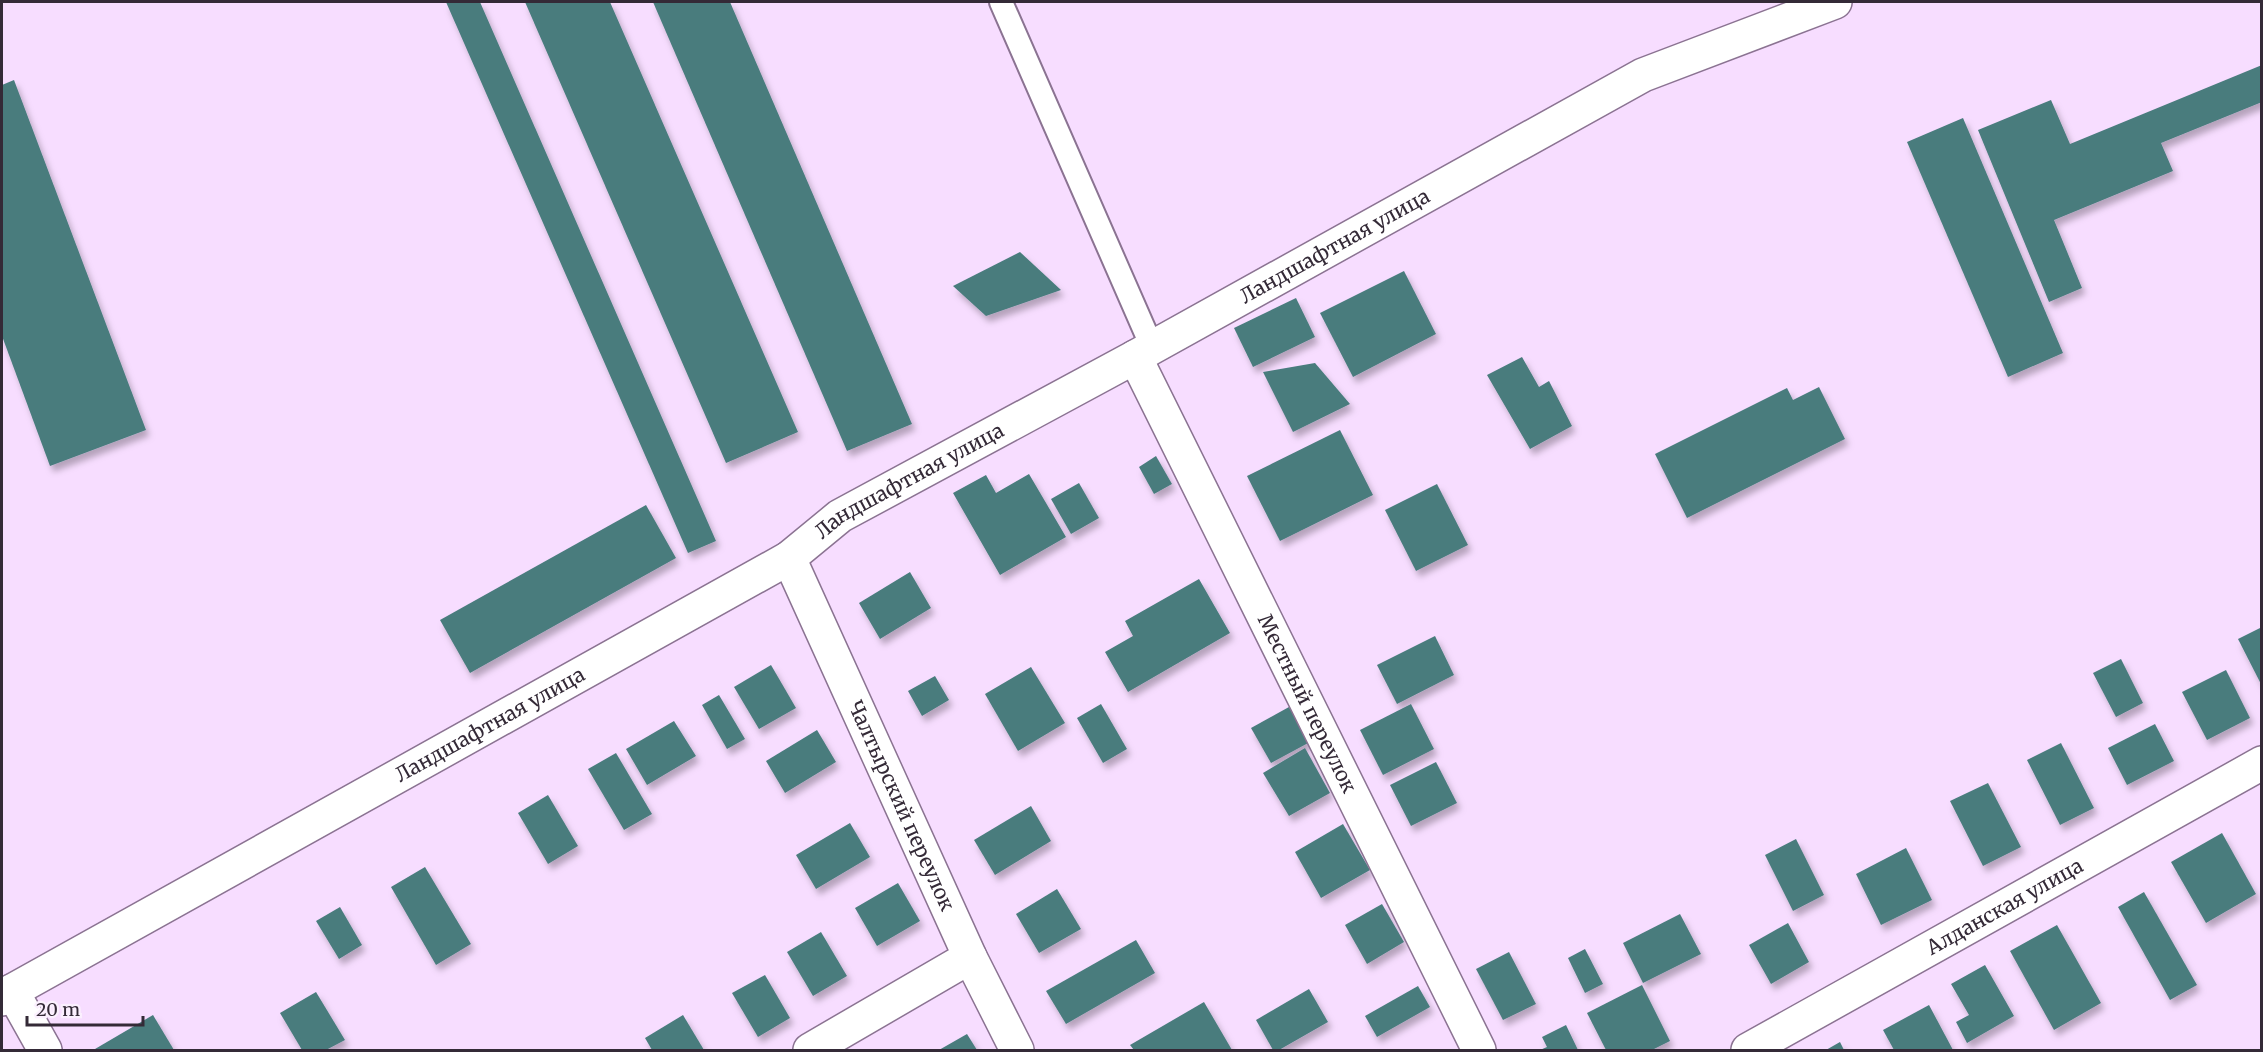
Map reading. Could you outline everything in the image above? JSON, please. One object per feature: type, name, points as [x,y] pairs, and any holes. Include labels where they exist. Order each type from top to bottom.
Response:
[{"type":"street","name":"Ландшафтная улица","points":[[7,995],[789,558],[840,516],[1143,352],[1642,75],[1835,2]]},
{"type":"street","name":"Местный переулок","points":[[1143,352],[1479,1050]]},
{"type":"street","name":"Чалтырский переулок","points":[[789,558],[970,957],[1017,1050]]},
{"type":"street","name":"Алданская улица","points":[[1748,1050],[2262,763]]},
{"type":"street","points":[[810,1050],[970,957]]},
{"type":"street","points":[[7,995],[45,1050]]},
{"type":"lane","points":[[1000,2],[1143,352]]},
{"type":"building","points":[[446,2],[480,2],[716,541],[688,553]]},
{"type":"building","points":[[525,2],[610,2],[798,432],[726,463]]},
{"type":"building","points":[[653,2],[730,2],[912,424],[847,451]]},
{"type":"building","points":[[2262,65],[2262,102],[2161,143],[2173,171],[2054,220],[2082,288],[2049,302],[1978,130],[2051,100],[2070,144]]},
{"type":"building","points":[[14,80],[146,430],[50,466],[2,336],[2,85]]},
{"type":"building","points":[[1963,118],[2063,353],[2008,377],[1907,142]]},
{"type":"building","points":[[1020,252],[1061,290],[986,316],[953,286]]},
{"type":"building","points":[[1404,271],[1436,334],[1353,377],[1320,313]]},
{"type":"building","points":[[1296,298],[1315,337],[1253,367],[1234,328]]},
{"type":"building","points":[[1522,357],[1539,387],[1549,381],[1572,426],[1530,449],[1487,375]]},
{"type":"building","points":[[1315,363],[1350,404],[1293,432],[1263,372]]},
{"type":"building","points":[[1819,387],[1845,439],[1687,518],[1655,454],[1787,388],[1793,400]]},
{"type":"building","points":[[1340,430],[1373,495],[1280,541],[1247,476]]},
{"type":"building","points":[[1156,456],[1172,484],[1154,494],[1139,467]]},
{"type":"building","points":[[1029,474],[1066,537],[1000,575],[953,493],[986,475],[996,493]]},
{"type":"building","points":[[1079,483],[1099,518],[1071,534],[1051,499]]},
{"type":"building","points":[[1437,484],[1468,545],[1416,571],[1385,510]]},
{"type":"building","points":[[646,505],[676,558],[470,673],[440,620]]},
{"type":"building","points":[[910,572],[931,608],[880,639],[859,603]]},
{"type":"building","points":[[1199,579],[1230,633],[1128,692],[1105,652],[1133,636],[1125,621]]},
{"type":"building","points":[[2262,627],[2262,686],[2238,639]]},
{"type":"building","points":[[1435,636],[1454,675],[1397,704],[1377,665]]},
{"type":"building","points":[[2121,659],[2143,703],[2116,717],[2093,673]]},
{"type":"building","points":[[771,665],[796,708],[759,729],[734,687]]},
{"type":"building","points":[[1031,667],[1065,723],[1018,751],[985,694]]},
{"type":"building","points":[[2226,670],[2250,718],[2207,740],[2182,692]]},
{"type":"building","points":[[935,676],[949,700],[922,716],[908,691]]},
{"type":"building","points":[[719,695],[745,739],[727,749],[702,705]]},
{"type":"building","points":[[1101,704],[1127,749],[1103,763],[1077,718]]},
{"type":"building","points":[[1411,704],[1434,749],[1383,775],[1360,730]]},
{"type":"building","points":[[1289,707],[1310,742],[1271,763],[1251,728]]},
{"type":"building","points":[[674,721],[696,756],[647,785],[626,749]]},
{"type":"building","points":[[2155,724],[2174,761],[2127,785],[2108,748]]},
{"type":"building","points":[[817,730],[836,762],[785,793],[766,761]]},
{"type":"building","points":[[2061,743],[2094,808],[2060,825],[2027,760]]},
{"type":"building","points":[[1305,748],[1330,793],[1289,816],[1263,773]]},
{"type":"building","points":[[616,753],[652,814],[624,830],[588,769]]},
{"type":"building","points":[[1436,762],[1457,803],[1411,826],[1390,785]]},
{"type":"building","points":[[1988,783],[2021,847],[1983,866],[1950,801]]},
{"type":"building","points":[[548,795],[578,846],[548,864],[518,813]]},
{"type":"building","points":[[1031,806],[1051,841],[995,875],[974,840]]},
{"type":"building","points":[[850,823],[870,857],[816,889],[796,855]]},
{"type":"building","points":[[1343,824],[1370,870],[1321,898],[1295,852]]},
{"type":"building","points":[[2222,833],[2256,894],[2206,923],[2171,862]]},
{"type":"building","points":[[1796,839],[1824,895],[1793,911],[1765,855]]},
{"type":"building","points":[[1906,848],[1932,900],[1881,925],[1856,874]]},
{"type":"building","points":[[425,867],[471,944],[436,965],[391,887]]},
{"type":"building","points":[[898,883],[920,921],[877,946],[855,908]]},
{"type":"building","points":[[1057,889],[1081,929],[1039,953],[1016,914]]},
{"type":"building","points":[[2144,892],[2197,985],[2170,1000],[2118,907]]},
{"type":"building","points":[[1382,904],[1404,942],[1367,964],[1345,925]]},
{"type":"building","points":[[340,907],[362,945],[339,959],[316,921]]},
{"type":"building","points":[[1680,914],[1701,954],[1643,983],[1623,943]]},
{"type":"building","points":[[1788,923],[1809,962],[1771,984],[1749,945]]},
{"type":"building","points":[[2057,925],[2101,1003],[2054,1030],[2010,951]]},
{"type":"building","points":[[821,932],[847,976],[813,996],[787,952]]},
{"type":"building","points":[[1136,940],[1155,973],[1066,1024],[1046,991]]},
{"type":"building","points":[[1585,949],[1603,984],[1585,993],[1568,958]]},
{"type":"building","points":[[1509,952],[1536,1004],[1503,1020],[1476,969]]},
{"type":"building","points":[[1985,965],[2014,1016],[1967,1043],[1956,1022],[1969,1015],[1951,984]]},
{"type":"building","points":[[765,975],[790,1018],[758,1037],[732,993]]},
{"type":"building","points":[[1642,985],[1670,1041],[1652,1050],[1606,1050],[1587,1013]]},
{"type":"building","points":[[1418,986],[1430,1007],[1377,1037],[1365,1016]]},
{"type":"building","points":[[1309,989],[1328,1022],[1279,1050],[1273,1050],[1256,1020]]},
{"type":"building","points":[[316,992],[345,1040],[326,1050],[302,1050],[280,1013]]},
{"type":"building","points":[[1204,1002],[1232,1050],[1134,1050],[1130,1045]]},
{"type":"building","points":[[1929,1005],[1953,1050],[1894,1050],[1883,1030]]},
{"type":"building","points":[[153,1015],[174,1050],[95,1049]]},
{"type":"building","points":[[683,1015],[704,1050],[652,1050],[645,1038]]},
{"type":"building","points":[[1566,1025],[1578,1050],[1540,1050],[1547,1047],[1542,1037]]},
{"type":"building","points":[[967,1034],[977,1050],[939,1050]]},
{"type":"building","points":[[1840,1042],[1844,1050],[1826,1050]]}]
